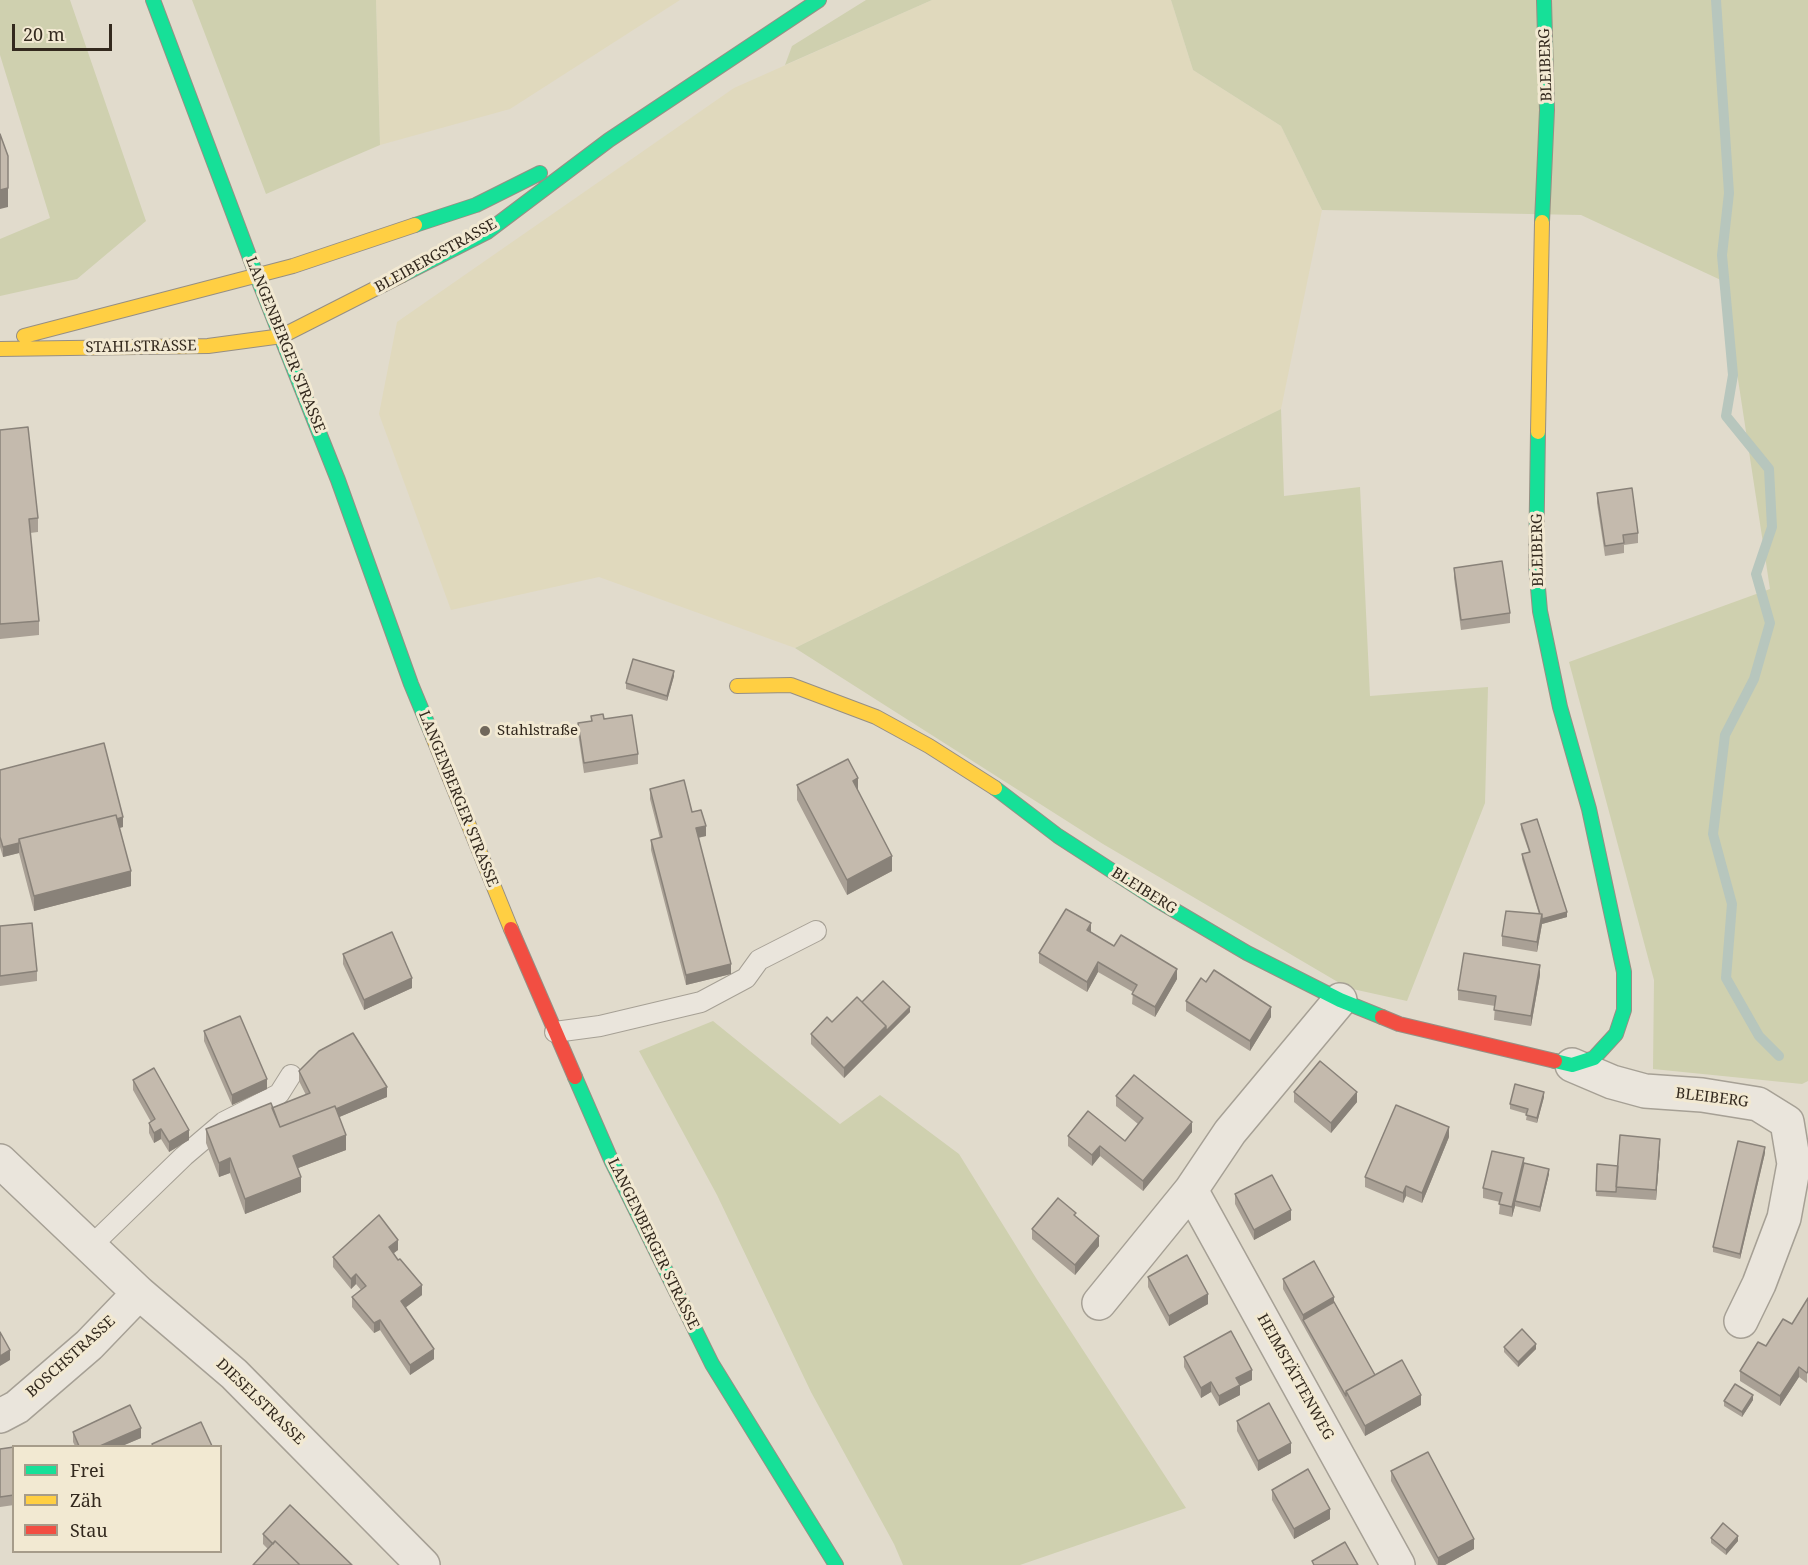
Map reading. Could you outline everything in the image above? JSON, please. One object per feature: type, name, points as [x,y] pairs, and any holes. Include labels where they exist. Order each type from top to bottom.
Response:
[{"type":"street","name":"LANGENBERGER STRASSE","points":[[153,0],[256,274],[338,480],[411,684],[502,909],[555,1032],[612,1162],[712,1364],[836,1565]]},
{"type":"street","name":"BLEIBERGSTRASSE","points":[[282,336],[487,232],[609,140],[819,0]]},
{"type":"street","name":"BLEIBERG","points":[[1544,0],[1547,110],[1541,237],[1536,565],[1540,611],[1560,707],[1589,809],[1624,972],[1624,1010],[1616,1034],[1594,1058],[1572,1065]]},
{"type":"street","name":"BLEIBERGSTRASSE","points":[[256,274],[293,266],[476,205],[609,140]]},
{"type":"street","name":"STAHLSTRASSE","points":[[0,342],[192,293],[256,274]]},
{"type":"street","name":"STAHLSTRASSE","points":[[0,349],[208,346],[282,336]]},
{"type":"street","name":"BLEIBERG","points":[[737,686],[790,685],[876,717],[929,746],[989,784],[1058,836],[1157,900],[1248,953],[1340,1000],[1399,1024],[1572,1065],[1612,1082],[1645,1091],[1702,1095],[1758,1104],[1787,1122],[1794,1164],[1784,1218],[1759,1284],[1741,1321]]},
{"type":"street","points":[[1099,1303],[1191,1190],[1230,1132],[1340,1000]]},
{"type":"street","name":"DIESELSTRASSE","points":[[0,1161],[139,1293],[234,1374],[423,1565]]},
{"type":"street","name":"HEIMSTÄTTENWEG","points":[[1191,1190],[1398,1565]]},
{"type":"street","name":"BOSCHSTRASSE","points":[[0,1416],[17,1407],[89,1345],[139,1293]]},
{"type":"lane","points":[[555,1032],[600,1026],[701,1002],[746,978],[759,960],[816,931]]},
{"type":"lane","points":[[90,1247],[184,1156],[224,1122],[279,1094],[291,1075]]},
{"type":"shaded area","points":[[376,0],[680,0],[510,109],[380,145]]},
{"type":"shaded area","points":[[932,0],[1171,0],[1193,70],[1281,126],[1322,210],[1281,409],[795,648],[599,577],[451,610],[379,414],[397,322],[734,88]]},
{"type":"green space","points":[[0,0],[70,0],[146,221],[77,279],[0,296],[0,239],[50,218],[0,55]]},
{"type":"green space","points":[[192,0],[376,0],[380,145],[266,194]]},
{"type":"green space","points":[[866,0],[932,0],[785,65],[792,46]]},
{"type":"green space","points":[[1171,0],[1808,0],[1808,1081],[1802,1084],[1653,1069],[1654,980],[1569,662],[1770,589],[1723,281],[1581,215],[1322,210],[1281,126],[1193,70]]},
{"type":"green space","points":[[1281,409],[1284,496],[1360,487],[1370,696],[1488,687],[1485,803],[1407,1001],[1348,988],[1103,844],[795,648]]},
{"type":"green space","points":[[713,1021],[840,1124],[880,1095],[959,1154],[1036,1278],[1186,1508],[1020,1565],[903,1565],[894,1544],[811,1392],[717,1195],[639,1051]]},
{"type":"building","points":[[0,134],[8,156],[8,188],[0,190]]},
{"type":"building","points":[[28,427],[38,518],[29,519],[39,621],[0,624],[0,430]]},
{"type":"building","points":[[1632,488],[1638,533],[1623,535],[1624,543],[1605,546],[1597,493]]},
{"type":"building","points":[[1502,561],[1510,613],[1461,620],[1454,568]]},
{"type":"building","points":[[633,659],[674,671],[667,696],[626,683]]},
{"type":"building","points":[[603,714],[604,719],[632,715],[638,754],[584,763],[578,723],[592,721],[591,716]]},
{"type":"building","points":[[104,743],[123,817],[117,819],[116,815],[19,839],[19,843],[3,847],[0,837],[0,770]]},
{"type":"building","points":[[848,759],[858,778],[853,781],[892,856],[847,880],[797,785]]},
{"type":"building","points":[[684,780],[692,812],[701,810],[706,826],[696,828],[731,964],[686,975],[651,840],[662,837],[650,789]]},
{"type":"building","points":[[116,815],[131,871],[34,896],[19,839]]},
{"type":"building","points":[[1537,819],[1567,912],[1542,919],[1522,854],[1530,852],[1521,824]]},
{"type":"building","points":[[1066,909],[1091,923],[1087,930],[1114,946],[1121,935],[1177,969],[1155,1007],[1132,994],[1137,985],[1098,962],[1087,982],[1039,953]]},
{"type":"building","points":[[1506,911],[1542,914],[1537,942],[1502,936]]},
{"type":"building","points":[[32,923],[37,971],[0,976],[0,926]]},
{"type":"building","points":[[392,932],[412,978],[364,1000],[343,954]]},
{"type":"building","points":[[1464,953],[1540,965],[1531,1016],[1494,1010],[1496,996],[1458,990]]},
{"type":"building","points":[[1214,970],[1271,1007],[1250,1041],[1186,1001],[1201,978],[1206,982]]},
{"type":"building","points":[[883,981],[910,1007],[886,1031],[886,1026],[862,1002]]},
{"type":"building","points":[[857,997],[886,1026],[844,1068],[811,1034],[827,1017],[832,1022]]},
{"type":"building","points":[[240,1016],[267,1079],[232,1095],[204,1031]]},
{"type":"building","points":[[353,1033],[387,1087],[336,1109],[335,1106],[280,1127],[272,1108],[310,1093],[299,1071],[319,1051]]},
{"type":"building","points":[[1320,1061],[1357,1092],[1331,1123],[1294,1092]]},
{"type":"building","points":[[154,1068],[189,1130],[169,1142],[161,1129],[154,1133],[149,1123],[155,1119],[133,1080]]},
{"type":"building","points":[[1134,1075],[1192,1122],[1143,1181],[1100,1146],[1092,1155],[1068,1136],[1088,1111],[1125,1141],[1143,1118],[1116,1096]]},
{"type":"building","points":[[1515,1084],[1544,1092],[1537,1118],[1526,1115],[1528,1109],[1510,1104]]},
{"type":"building","points":[[271,1103],[280,1127],[335,1106],[346,1135],[293,1156],[301,1177],[245,1199],[230,1158],[219,1163],[206,1129]]},
{"type":"building","points":[[1396,1105],[1449,1127],[1422,1193],[1406,1186],[1403,1193],[1365,1177]]},
{"type":"building","points":[[1620,1135],[1660,1139],[1656,1190],[1616,1187]]},
{"type":"building","points":[[1738,1141],[1765,1147],[1740,1254],[1713,1247]]},
{"type":"building","points":[[1492,1151],[1524,1158],[1512,1207],[1499,1204],[1502,1193],[1483,1188]]},
{"type":"building","points":[[1524,1163],[1549,1169],[1540,1207],[1515,1201]]},
{"type":"building","points":[[1597,1164],[1618,1166],[1616,1192],[1596,1191]]},
{"type":"building","points":[[1272,1175],[1291,1210],[1254,1230],[1235,1194]]},
{"type":"building","points":[[1058,1198],[1099,1236],[1075,1265],[1032,1229]]},
{"type":"building","points":[[379,1215],[398,1240],[389,1247],[422,1285],[401,1301],[434,1349],[410,1365],[380,1320],[374,1323],[352,1297],[366,1286],[356,1274],[351,1279],[333,1257]]},
{"type":"building","points":[[1187,1255],[1208,1294],[1169,1316],[1148,1277]]},
{"type":"building","points":[[1314,1261],[1334,1297],[1303,1315],[1283,1279]]},
{"type":"building","points":[[1808,1298],[1808,1371],[1807,1373],[1799,1367],[1780,1396],[1740,1371],[1758,1342],[1766,1346],[1783,1319],[1792,1324]]},
{"type":"building","points":[[1334,1302],[1375,1375],[1346,1391],[1346,1396],[1303,1320]]},
{"type":"building","points":[[1522,1329],[1536,1344],[1518,1362],[1504,1347]]},
{"type":"building","points":[[1231,1331],[1252,1370],[1236,1378],[1240,1385],[1219,1396],[1211,1382],[1201,1388],[1184,1357]]},
{"type":"building","points":[[0,1332],[10,1350],[0,1356]]},
{"type":"building","points":[[1402,1360],[1421,1395],[1365,1426],[1346,1391]]},
{"type":"building","points":[[1735,1384],[1753,1395],[1742,1412],[1724,1401]]},
{"type":"building","points":[[1269,1403],[1291,1443],[1258,1461],[1237,1421]]},
{"type":"building","points":[[130,1405],[141,1428],[102,1445],[79,1445],[73,1432]]},
{"type":"building","points":[[201,1422],[212,1445],[152,1445]]},
{"type":"building","points":[[12,1447],[12,1495],[0,1497],[0,1449]]},
{"type":"building","points":[[1428,1452],[1474,1539],[1438,1558],[1391,1471]]},
{"type":"building","points":[[1308,1469],[1330,1509],[1294,1529],[1272,1490]]},
{"type":"building","points":[[290,1505],[352,1565],[300,1565],[275,1541],[273,1544],[263,1534]]},
{"type":"building","points":[[1723,1523],[1738,1536],[1726,1550],[1711,1538]]},
{"type":"building","points":[[275,1541],[300,1565],[253,1565]]},
{"type":"building","points":[[1345,1542],[1358,1565],[1314,1565],[1312,1561]]},
{"type":"waterway","points":[[1716,0],[1729,193],[1722,255],[1733,375],[1726,416],[1769,469],[1772,527],[1756,574],[1770,623],[1754,679],[1725,735],[1713,834],[1732,904],[1726,978],[1759,1036],[1779,1056]]},
{"type":"traffic: fast","points":[[153,0],[256,274],[338,480],[411,684],[433,737]]},
{"type":"traffic: fast","points":[[402,275],[487,232],[609,140],[819,0]]},
{"type":"traffic: fast","points":[[1542,222],[1547,110],[1544,0]]},
{"type":"traffic: fast","points":[[415,225],[476,205],[540,173]]},
{"type":"traffic: fast","points":[[1538,432],[1536,565],[1540,611],[1560,707],[1589,809],[1624,972],[1624,1010],[1616,1034],[1594,1058],[1572,1065],[1555,1061]]},
{"type":"traffic: fast","points":[[995,788],[1058,836],[1157,900],[1247,953],[1340,1000],[1382,1017]]},
{"type":"traffic: fast","points":[[575,1077],[612,1162],[712,1364],[836,1565]]},
{"type":"traffic: slow","points":[[1538,432],[1542,222]]},
{"type":"traffic: slow","points":[[24,336],[293,266],[415,225]]},
{"type":"traffic: slow","points":[[0,349],[208,346],[282,336],[402,275]]},
{"type":"traffic: slow","points":[[737,686],[791,685],[876,717],[929,746],[995,788]]},
{"type":"traffic: slow","points":[[433,737],[511,929]]},
{"type":"traffic: jam","points":[[511,929],[575,1077]]},
{"type":"traffic: jam","points":[[1382,1017],[1399,1024],[1555,1061]]},
{"type":"place","name":"Stahlstraße","points":[[485,731]]}]
